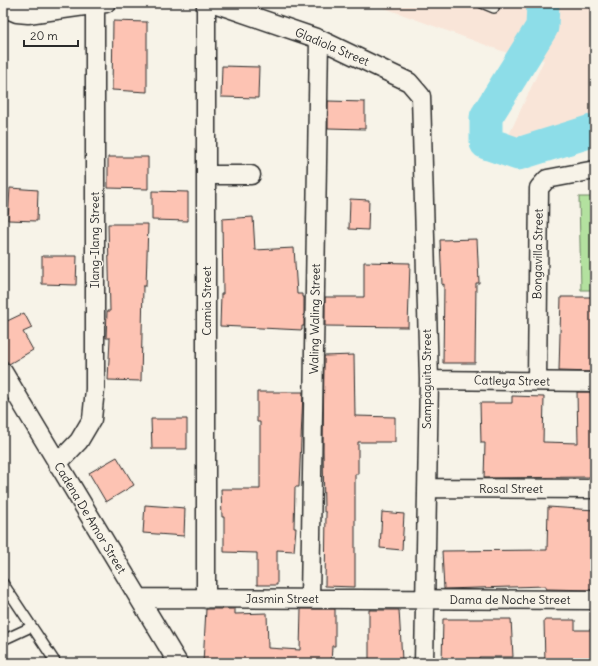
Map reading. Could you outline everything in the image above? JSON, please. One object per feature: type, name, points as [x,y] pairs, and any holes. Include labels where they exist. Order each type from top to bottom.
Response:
[{"type":"street","name":"Camia Street","points":[[206,3],[208,175],[206,599]]},
{"type":"street","name":"Gladiola Street","points":[[214,3],[320,39],[409,82],[421,96]]},
{"type":"street","points":[[3,7],[18,13],[28,14],[101,4]]},
{"type":"street","name":"Ilang-Ilang Street","points":[[57,464],[78,441],[92,419],[95,389],[101,4]]},
{"type":"street","name":"Waling Waling Street","points":[[310,599],[320,39]]},
{"type":"street","name":"Sampaguita Street","points":[[421,96],[429,380],[424,663]]},
{"type":"street","name":"Bongavilla Street","points":[[537,381],[539,188],[547,179],[595,170]]},
{"type":"street","points":[[208,175],[251,175]]},
{"type":"street","name":"Cadena De Amor Street","points":[[3,372],[178,663]]},
{"type":"street","name":"Catleya Street","points":[[429,380],[595,382]]},
{"type":"street","name":"Rosal Street","points":[[427,488],[595,489]]},
{"type":"street","name":"Jasmin Street","points":[[139,598],[425,600]]},
{"type":"street","name":"Dama de Noche Street","points":[[425,600],[595,600]]},
{"type":"lane","points":[[482,3],[494,8]]},
{"type":"lane","points":[[3,583],[56,663]]},
{"type":"lane","points":[[3,640],[31,627]]},
{"type":"shaded area","points":[[371,3],[595,3],[595,118],[507,139],[544,60],[516,56]]},
{"type":"green space","points":[[579,197],[595,197],[595,290],[581,290]]},
{"type":"building","points":[[113,21],[147,22],[147,92],[112,90]]},
{"type":"building","points":[[222,66],[259,67],[258,98],[221,97]]},
{"type":"building","points":[[328,101],[365,102],[365,129],[328,128]]},
{"type":"building","points":[[108,157],[148,157],[148,189],[108,188]]},
{"type":"building","points":[[10,188],[38,190],[37,221],[8,220]]},
{"type":"building","points":[[152,191],[188,192],[188,221],[152,220]]},
{"type":"building","points":[[350,199],[369,200],[368,230],[349,229]]},
{"type":"building","points":[[253,217],[255,250],[294,248],[297,294],[302,294],[302,297],[304,297],[304,326],[302,326],[302,330],[220,326],[221,294],[223,294],[222,219]]},
{"type":"building","points":[[108,224],[148,224],[146,286],[143,286],[141,381],[108,380],[110,338],[106,338],[107,311],[110,311]]},
{"type":"building","points":[[477,239],[479,283],[476,283],[475,363],[443,363],[444,284],[442,285],[440,240]]},
{"type":"building","points":[[42,256],[77,256],[76,285],[42,284]]},
{"type":"building","points":[[364,262],[410,263],[408,327],[325,326],[325,297],[364,297]]},
{"type":"building","points":[[561,297],[595,297],[595,372],[559,371]]},
{"type":"building","points":[[24,313],[32,328],[23,332],[33,350],[9,364],[3,356],[3,323]]},
{"type":"building","points":[[354,355],[355,416],[395,417],[395,442],[358,442],[358,474],[355,474],[355,587],[325,586],[326,512],[324,512],[323,450],[324,356]]},
{"type":"building","points":[[257,392],[303,392],[299,487],[295,487],[294,528],[296,528],[294,551],[277,550],[277,585],[257,585],[257,553],[224,552],[224,517],[222,517],[221,489],[260,489],[260,422],[257,422]]},
{"type":"building","points":[[577,392],[591,392],[595,443],[595,477],[484,478],[485,443],[481,443],[480,403],[512,403],[512,396],[544,397],[543,442],[578,443]]},
{"type":"building","points":[[151,419],[187,419],[187,449],[152,449]]},
{"type":"building","points":[[117,457],[134,485],[106,502],[89,473]]},
{"type":"building","points":[[145,505],[185,508],[184,536],[143,533]]},
{"type":"building","points":[[548,507],[595,510],[595,590],[546,589],[546,586],[444,589],[442,551],[547,550]]},
{"type":"building","points":[[382,512],[404,514],[402,550],[380,548]]},
{"type":"building","points":[[206,609],[235,609],[235,614],[267,613],[268,648],[300,650],[301,609],[335,609],[335,646],[332,646],[331,663],[203,663]]},
{"type":"building","points":[[369,610],[399,610],[402,660],[369,662]]},
{"type":"building","points":[[443,619],[511,619],[513,657],[479,657],[479,663],[442,663]]},
{"type":"building","points":[[544,620],[575,620],[575,630],[595,630],[595,663],[545,663]]},
{"type":"waterway","points":[[543,3],[542,27],[486,117],[486,143],[518,154],[595,130]]}]
